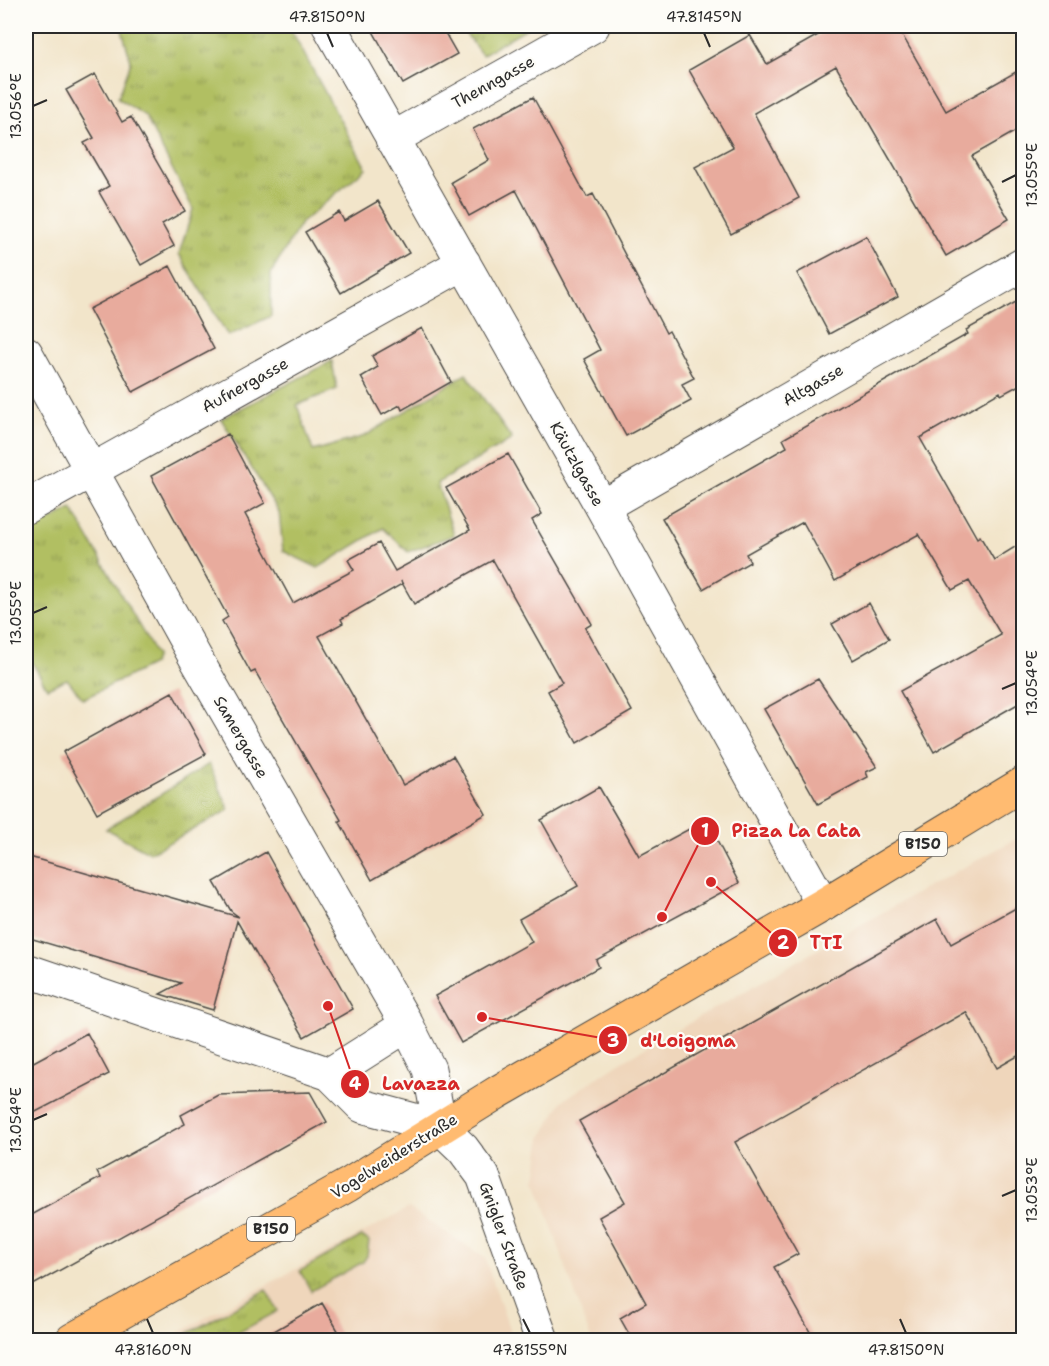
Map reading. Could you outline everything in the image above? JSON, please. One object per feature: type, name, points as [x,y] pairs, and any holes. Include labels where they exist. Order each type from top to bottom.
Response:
[{"type":"main road","name":"Vogelweiderstraße","points":[[72,1341],[348,1185],[440,1127],[823,905],[1023,783]]},
{"type":"street","name":"Käutzlgasse","points":[[329,26],[602,507],[823,905]]},
{"type":"street","name":"Thenngasse","points":[[392,139],[593,26]]},
{"type":"street","name":"Aufnergasse","points":[[26,507],[464,263]]},
{"type":"street","name":"Altgasse","points":[[602,507],[1023,264]]},
{"type":"street","name":"Samergasse","points":[[26,353],[201,667],[407,1025],[429,1069],[440,1127]]},
{"type":"street","name":"Gnigler Straße","points":[[26,970],[330,1074],[362,1106],[440,1127],[463,1149],[483,1176],[542,1341]]},
{"type":"street","points":[[330,1074],[407,1025]]},
{"type":"shaded area","points":[[1023,835],[1023,1340],[591,1340],[536,1181],[541,1138],[562,1101],[621,1062],[906,899]]},
{"type":"shaded area","points":[[409,1208],[485,1258],[513,1340],[164,1340]]},
{"type":"green space","points":[[121,26],[289,26],[366,168],[301,223],[271,273],[271,316],[228,336],[179,254],[193,209],[145,116],[118,98],[131,62]]},
{"type":"green space","points":[[460,26],[530,26],[482,55]]},
{"type":"green space","points":[[332,361],[337,389],[297,405],[313,451],[365,436],[466,374],[512,439],[437,483],[454,535],[408,552],[383,528],[318,568],[283,551],[279,512],[221,419]]},
{"type":"green space","points":[[72,509],[156,655],[153,664],[83,699],[67,679],[47,688],[26,652],[26,533]]},
{"type":"green space","points":[[209,764],[229,810],[150,853],[106,829]]},
{"type":"green space","points":[[362,1236],[369,1241],[367,1256],[363,1262],[311,1291],[300,1271]]},
{"type":"green space","points":[[266,1290],[278,1311],[225,1340],[176,1340]]},
{"type":"building","points":[[370,26],[441,26],[457,54],[403,84]]},
{"type":"building","points":[[834,26],[897,26],[946,111],[1023,68],[1023,127],[972,156],[1009,219],[946,256],[836,66],[754,113],[799,198],[731,234],[695,167],[733,147],[689,70],[750,35],[767,64]]},
{"type":"building","points":[[95,74],[122,122],[131,117],[185,211],[162,224],[174,246],[141,265],[99,192],[109,186],[84,143],[94,138],[66,90]]},
{"type":"building","points":[[533,97],[587,197],[593,194],[666,333],[669,331],[694,378],[682,384],[691,401],[626,436],[584,359],[600,350],[516,190],[469,216],[451,182],[489,160],[473,129]]},
{"type":"building","points":[[378,201],[409,253],[341,293],[305,232],[339,212],[344,221]]},
{"type":"building","points":[[866,236],[898,297],[829,334],[797,273]]},
{"type":"building","points":[[170,266],[214,349],[133,392],[89,309]]},
{"type":"building","points":[[1023,298],[1023,383],[1001,395],[1000,392],[920,438],[977,538],[980,536],[994,560],[1023,542],[1023,701],[934,752],[900,691],[1001,635],[969,581],[952,590],[919,534],[835,581],[803,522],[746,554],[750,562],[703,589],[662,518],[787,447],[783,439],[968,334],[966,330]]},
{"type":"building","points":[[422,328],[451,382],[402,410],[400,405],[382,415],[361,377],[378,367],[372,356]]},
{"type":"building","points":[[228,434],[265,503],[245,514],[293,603],[354,570],[348,560],[379,543],[395,571],[470,530],[446,488],[508,454],[542,514],[532,520],[592,624],[585,628],[632,711],[577,743],[548,691],[562,683],[493,560],[414,604],[401,581],[402,584],[341,619],[343,623],[319,636],[403,785],[453,756],[486,814],[372,880],[339,821],[341,820],[255,671],[251,673],[222,621],[228,617],[151,476]]},
{"type":"building","points":[[869,603],[889,639],[853,660],[832,624]]},
{"type":"building","points":[[818,679],[877,767],[866,772],[868,777],[818,804],[764,709]]},
{"type":"building","points":[[172,692],[206,754],[97,813],[63,752]]},
{"type":"building","points":[[599,787],[639,856],[706,820],[739,883],[596,960],[599,967],[461,1043],[435,996],[532,942],[519,919],[578,886],[541,820]]},
{"type":"building","points":[[266,852],[353,1009],[304,1037],[237,921],[213,1010],[160,994],[181,983],[26,937],[26,856],[239,917],[231,911],[214,882]]},
{"type":"building","points":[[1023,904],[1023,1053],[997,1068],[966,1012],[735,1142],[798,1254],[774,1267],[815,1341],[633,1341],[620,1318],[646,1303],[599,1217],[625,1202],[579,1121],[937,919],[951,944]]},
{"type":"building","points":[[87,1033],[109,1074],[26,1117],[26,1066]]},
{"type":"building","points":[[310,1092],[327,1122],[26,1289],[26,1218],[100,1178],[97,1172],[185,1124],[181,1115],[218,1095]]},
{"type":"building","points":[[322,1303],[344,1341],[257,1341]]},
{"type":"place","name":"TTI","points":[[711,882]]},
{"type":"place","name":"Pizza La Cata","points":[[662,917]]},
{"type":"place","name":"Lavazza","points":[[328,1006]]},
{"type":"place","name":"d'Loigoma","points":[[482,1017]]}]
